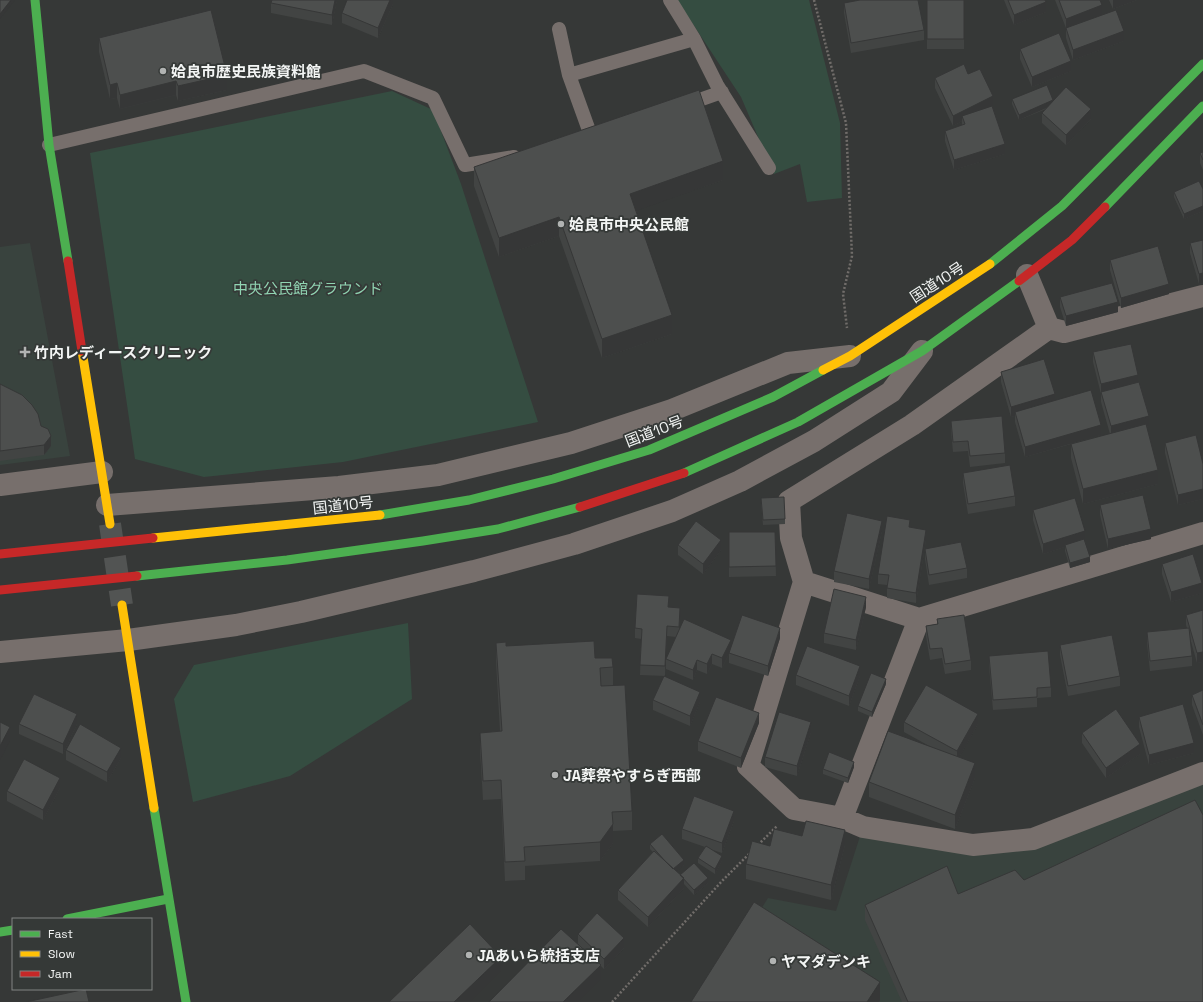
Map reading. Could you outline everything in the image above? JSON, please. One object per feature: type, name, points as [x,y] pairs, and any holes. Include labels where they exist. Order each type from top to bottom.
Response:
[{"type":"main road","points":[[35,0],[49,144],[108,514]]},
{"type":"main road","name":"国道10号","points":[[0,554],[386,514],[469,500],[553,479],[649,450],[773,397],[850,356],[990,264],[1062,206],[1203,64]]},
{"type":"main road","points":[[0,590],[287,560],[498,529],[584,506],[693,470],[798,422],[922,351],[1027,275],[1072,240],[1203,106]]},
{"type":"main road","points":[[122,606],[168,899],[186,1002]]},
{"type":"main road","points":[[72,918],[168,899]]},
{"type":"main road","points":[[0,932],[12,930]]},
{"type":"street","points":[[1027,275],[1049,328]]},
{"type":"street","points":[[1049,328],[1064,332],[1177,304],[1203,296]]},
{"type":"street","points":[[1049,328],[912,425],[789,501],[791,538],[804,582],[748,766],[794,809],[842,818],[863,827],[973,845],[1032,839],[1203,773]]},
{"type":"street","points":[[0,652],[128,640],[236,625],[301,612],[474,571],[567,546],[672,511],[740,481],[814,441],[891,392],[922,351]]},
{"type":"street","points":[[108,514],[438,475],[571,443],[672,410],[788,363],[850,356]]},
{"type":"street","points":[[0,485],[102,472]]},
{"type":"street","points":[[804,582],[919,619],[1203,533]]},
{"type":"street","points":[[842,818],[919,619]]},
{"type":"lane","points":[[670,0],[694,39],[722,92],[769,168]]},
{"type":"lane","points":[[559,29],[569,75],[591,136]]},
{"type":"lane","points":[[569,75],[694,39]]},
{"type":"lane","points":[[49,144],[364,71],[433,98],[465,166],[526,155]]},
{"type":"lane","points":[[671,109],[722,92]]},
{"type":"lane","points":[[577,141],[606,131]]},
{"type":"path","points":[[814,0],[846,123],[852,256],[843,294],[850,356]]},
{"type":"path","points":[[612,1002],[722,881],[794,809]]},
{"type":"shaded area","name":"竹内レディースクリニック","points":[[30,243],[70,456],[0,465],[0,247]]},
{"type":"shaded area","points":[[1203,773],[1203,1002],[702,1002],[768,898],[836,911],[863,827],[1033,839]]},
{"type":"green space","points":[[677,0],[809,0],[840,123],[842,198],[807,202],[800,164],[774,174],[741,97]]},
{"type":"green space","name":"中央公民館グラウンド","points":[[392,91],[433,110],[461,184],[538,422],[343,462],[204,477],[135,459],[90,153]]},
{"type":"green space","points":[[408,623],[412,699],[290,776],[193,802],[174,699],[194,665]]},
{"type":"building","points":[[0,0],[11,0],[0,14]]},
{"type":"building","points":[[272,0],[335,0],[332,15],[271,3]]},
{"type":"building","points":[[347,0],[390,0],[378,28],[342,13]]},
{"type":"building","points":[[860,0],[918,0],[924,30],[851,43],[844,3]]},
{"type":"building","points":[[927,0],[964,0],[964,39],[927,39]]},
{"type":"building","points":[[1008,0],[1045,0],[1046,2],[1014,15]]},
{"type":"building","points":[[1059,0],[1100,0],[1102,5],[1066,19]]},
{"type":"building","name":"姶良市歴史民族資料館","points":[[211,10],[227,75],[178,86],[176,81],[120,95],[117,83],[110,85],[99,38]]},
{"type":"building","points":[[1116,10],[1124,31],[1073,50],[1066,28]]},
{"type":"building","points":[[1059,33],[1071,61],[1032,77],[1020,49]]},
{"type":"building","points":[[964,64],[968,74],[980,69],[993,96],[953,116],[935,78]]},
{"type":"building","points":[[1047,85],[1053,100],[1019,115],[1012,99]]},
{"type":"building","points":[[1066,87],[1091,109],[1066,135],[1042,113]]},
{"type":"building","name":"姶良市中央公民館","points":[[699,90],[723,161],[630,194],[672,315],[602,339],[559,217],[499,238],[474,167]]},
{"type":"building","points":[[992,106],[1005,144],[954,160],[945,131],[965,124],[962,116]]},
{"type":"building","points":[[1203,152],[1203,160],[1200,153]]},
{"type":"building","points":[[1199,181],[1203,189],[1203,206],[1184,214],[1174,192]]},
{"type":"building","points":[[1203,240],[1203,273],[1199,274],[1190,243]]},
{"type":"building","points":[[1158,246],[1169,284],[1121,298],[1110,260]]},
{"type":"building","points":[[1112,283],[1118,302],[1066,316],[1060,297]]},
{"type":"building","points":[[1131,344],[1138,375],[1101,384],[1093,352]]},
{"type":"building","points":[[1044,359],[1055,394],[1011,407],[1001,372]]},
{"type":"building","points":[[1139,382],[1149,416],[1111,426],[1101,392]]},
{"type":"building","points":[[0,384],[22,395],[32,405],[38,414],[41,426],[48,429],[51,436],[44,445],[0,451]]},
{"type":"building","points":[[1091,390],[1101,425],[1025,447],[1015,412]]},
{"type":"building","points":[[1002,416],[1005,453],[970,456],[968,441],[953,442],[951,421]]},
{"type":"building","points":[[1146,424],[1158,470],[1083,489],[1071,444]]},
{"type":"building","points":[[1196,435],[1203,464],[1203,489],[1178,495],[1165,443]]},
{"type":"building","points":[[1010,465],[1015,496],[968,504],[963,473]]},
{"type":"building","points":[[1143,495],[1151,529],[1108,539],[1100,505]]},
{"type":"building","points":[[784,497],[785,519],[763,520],[761,498]]},
{"type":"building","points":[[1075,498],[1085,531],[1043,544],[1033,510]]},
{"type":"building","points":[[847,513],[882,521],[869,579],[834,571]]},
{"type":"building","points":[[887,516],[910,520],[909,527],[926,530],[916,593],[887,588],[889,575],[878,574]]},
{"type":"building","points":[[696,521],[721,540],[703,564],[678,545]]},
{"type":"building","points":[[729,532],[775,532],[776,566],[729,567]]},
{"type":"building","points":[[1084,539],[1090,557],[1070,563],[1065,545]]},
{"type":"building","points":[[961,542],[967,568],[929,575],[925,549]]},
{"type":"building","points":[[1193,554],[1202,583],[1171,592],[1162,564]]},
{"type":"building","points":[[834,589],[866,597],[856,640],[824,633]]},
{"type":"building","points":[[637,594],[669,596],[668,607],[680,608],[679,627],[667,626],[665,666],[640,665],[642,629],[635,628]]},
{"type":"building","points":[[1203,610],[1203,652],[1197,653],[1186,615]]},
{"type":"building","points":[[742,615],[780,628],[768,666],[729,653]]},
{"type":"building","points":[[964,615],[971,660],[945,664],[942,648],[930,649],[926,626],[938,624],[937,619]]},
{"type":"building","points":[[684,619],[731,640],[722,658],[712,654],[707,664],[697,660],[693,670],[666,659]]},
{"type":"building","points":[[1189,628],[1192,656],[1150,661],[1147,632]]},
{"type":"building","points":[[1112,635],[1120,676],[1068,686],[1060,645]]},
{"type":"building","name":"JA葬祭やすらぎ西部","points":[[594,641],[595,658],[612,658],[613,667],[600,668],[601,686],[625,685],[632,811],[612,812],[613,824],[600,842],[524,847],[525,861],[505,862],[501,780],[483,781],[480,733],[502,731],[496,643],[506,642],[506,646]]},
{"type":"building","points":[[807,646],[860,666],[849,696],[796,675]]},
{"type":"building","points":[[1048,651],[1051,687],[1037,688],[1037,697],[993,700],[989,656]]},
{"type":"building","points":[[871,673],[886,679],[872,712],[858,706]]},
{"type":"building","points":[[664,676],[700,692],[690,716],[653,700]]},
{"type":"building","points":[[926,685],[978,714],[957,751],[904,722]]},
{"type":"building","points":[[1203,690],[1203,725],[1192,695]]},
{"type":"building","points":[[34,694],[77,714],[63,744],[19,724]]},
{"type":"building","points":[[716,697],[759,713],[741,758],[698,741]]},
{"type":"building","points":[[1183,704],[1194,743],[1149,755],[1139,717]]},
{"type":"building","points":[[1116,709],[1140,744],[1106,768],[1082,733]]},
{"type":"building","points":[[779,712],[811,722],[797,766],[765,757]]},
{"type":"building","points":[[0,722],[10,727],[0,746]]},
{"type":"building","points":[[80,724],[121,748],[107,772],[66,750]]},
{"type":"building","points":[[888,731],[975,763],[955,815],[869,782]]},
{"type":"building","points":[[829,752],[854,762],[848,778],[823,769]]},
{"type":"building","points":[[24,759],[60,778],[43,810],[7,791]]},
{"type":"building","points":[[694,796],[734,811],[722,843],[682,829]]},
{"type":"building","points":[[1195,800],[1203,815],[1203,1002],[908,1002],[865,905],[947,866],[958,894],[1015,870],[1024,880]]},
{"type":"building","points":[[806,821],[845,830],[831,885],[746,864],[752,841],[770,846],[774,829],[802,836]]},
{"type":"building","points":[[662,834],[684,860],[673,869],[650,844]]},
{"type":"building","points":[[706,846],[722,856],[715,869],[698,858]]},
{"type":"building","points":[[654,851],[684,878],[648,917],[618,890]]},
{"type":"building","points":[[694,863],[708,878],[694,890],[680,875]]},
{"type":"building","name":"ヤマダデンキ","points":[[754,902],[880,982],[867,1002],[691,1002]]},
{"type":"building","points":[[597,913],[624,938],[604,959],[578,934]]},
{"type":"building","name":"JAあいら統括支店","points":[[470,924],[501,957],[454,1002],[389,1002]]},
{"type":"building","points":[[561,929],[601,965],[563,1002],[489,1002]]},
{"type":"building","points":[[86,990],[89,1002],[26,1002]]},
{"type":"tunnel","points":[[110,524],[122,605]]},
{"type":"traffic: fast","points":[[35,0],[49,145],[68,261]]},
{"type":"traffic: fast","points":[[990,264],[1062,206],[1203,64]]},
{"type":"traffic: fast","points":[[1105,207],[1203,106]]},
{"type":"traffic: fast","points":[[684,473],[798,422],[922,351],[1019,281]]},
{"type":"traffic: fast","points":[[380,515],[469,500],[553,479],[649,450],[773,397],[823,370]]},
{"type":"traffic: fast","points":[[137,576],[287,560],[423,541],[498,529],[580,507]]},
{"type":"traffic: fast","points":[[154,808],[186,1002]]},
{"type":"traffic: fast","points":[[72,918],[168,899]]},
{"type":"traffic: fast","points":[[0,932],[12,930]]},
{"type":"traffic: slow","points":[[823,370],[850,356],[990,264]]},
{"type":"traffic: slow","points":[[82,351],[110,524]]},
{"type":"traffic: slow","points":[[153,538],[380,515]]},
{"type":"traffic: slow","points":[[122,605],[154,808]]},
{"type":"traffic: jam","points":[[1019,281],[1072,240],[1105,207]]},
{"type":"traffic: jam","points":[[68,261],[82,351]]},
{"type":"traffic: jam","points":[[580,507],[684,473]]},
{"type":"traffic: jam","points":[[0,554],[153,538]]},
{"type":"traffic: jam","points":[[0,590],[137,576]]},
{"type":"place","name":"姶良市歴史民族資料館","points":[[163,71]]},
{"type":"place","name":"姶良市中央公民館","points":[[561,224]]},
{"type":"place","name":"竹内レディースクリニック","points":[[25,352]]},
{"type":"place","name":"JA葬祭やすらぎ西部","points":[[555,775]]},
{"type":"place","name":"JAあいら統括支店","points":[[469,955]]},
{"type":"place","name":"ヤマダデンキ","points":[[773,961]]}]
